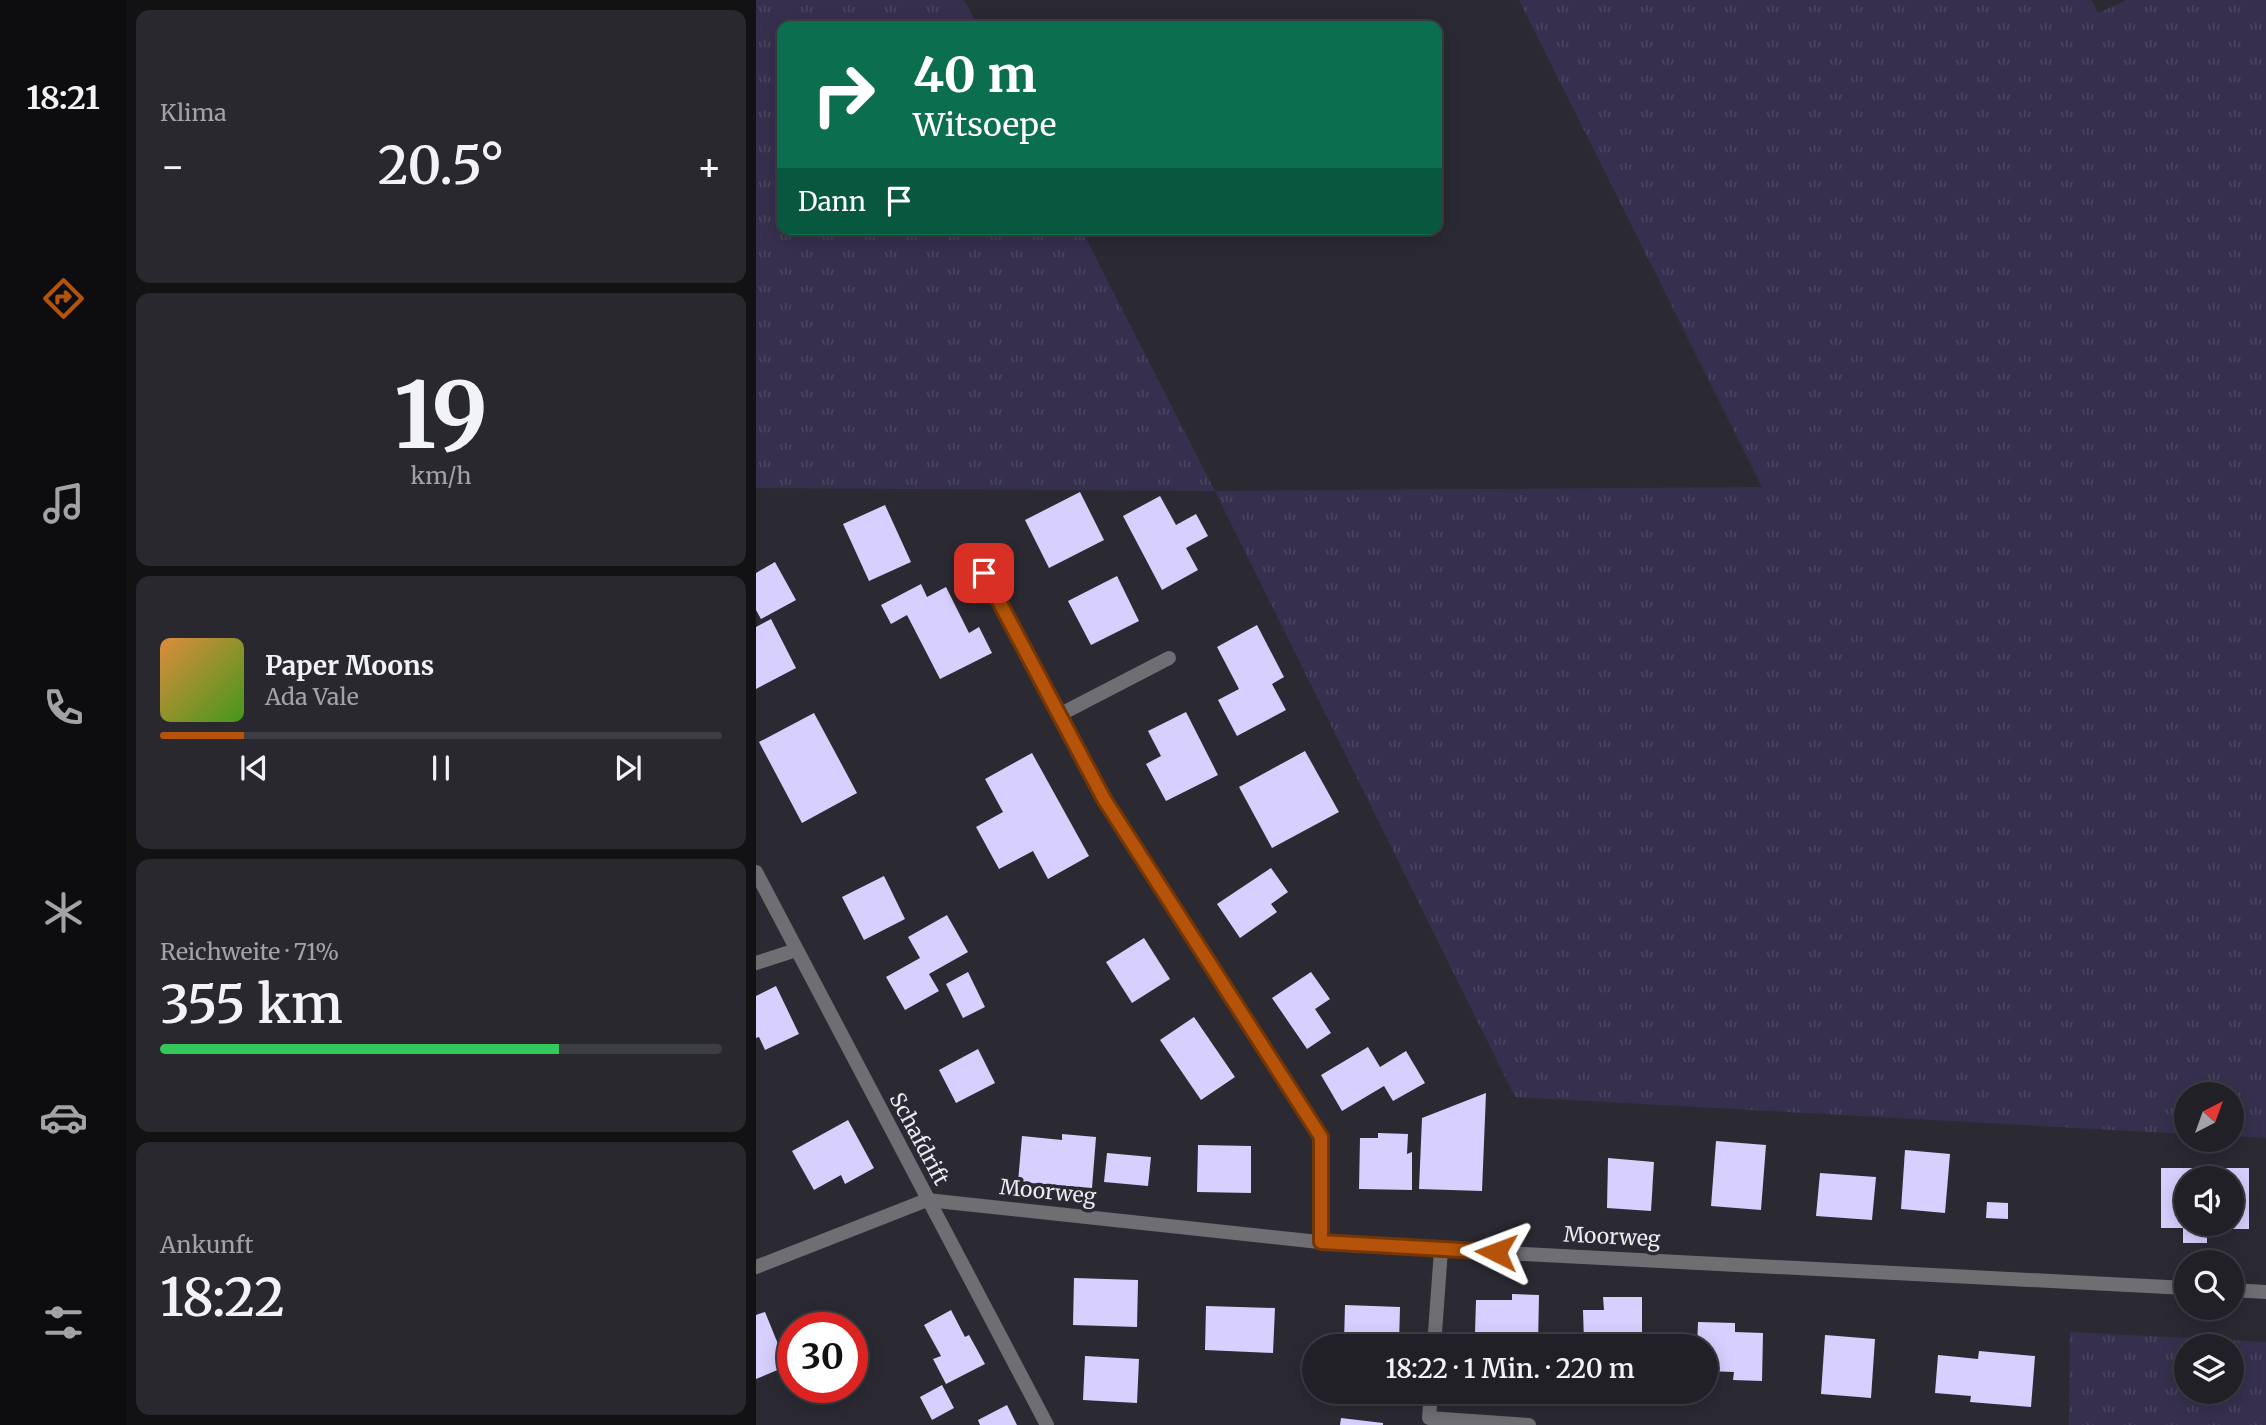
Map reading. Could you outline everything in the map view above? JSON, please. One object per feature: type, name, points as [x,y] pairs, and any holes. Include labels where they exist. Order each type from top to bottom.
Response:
[{"type":"street","points":[[984,573],[1104,799],[1321,1137],[1321,1242]]},
{"type":"street","points":[[1059,715],[1169,658]]},
{"type":"street","name":"Schafdrift","points":[[756,872],[1046,1425]]},
{"type":"street","points":[[756,963],[796,950]]},
{"type":"street","name":"Moorweg","points":[[756,1267],[927,1200],[1321,1242],[2174,1287]]},
{"type":"street","points":[[1435,1334],[1441,1250]]},
{"type":"street","points":[[2244,1291],[2266,1292]]},
{"type":"street","points":[[1430,1404],[1429,1418],[1529,1425]]},
{"type":"green space","points":[[756,0],[964,0],[975,21],[777,21],[777,235],[1084,235],[1215,491],[756,488]]},
{"type":"green space","points":[[1519,0],[2092,0],[2098,13],[2127,0],[2266,0],[2266,1138],[2244,1137],[2244,1082],[2174,1082],[2174,1133],[1515,1097],[1215,491],[1762,487]]},
{"type":"green space","points":[[2070,1332],[2174,1337],[2174,1404],[2244,1404],[2244,1341],[2266,1342],[2266,1425],[2069,1425]]},
{"type":"building","points":[[1080,492],[1104,540],[1049,568],[1025,520]]},
{"type":"building","points":[[1160,496],[1176,525],[1196,514],[1208,536],[1186,548],[1198,570],[1162,590],[1123,516]]},
{"type":"building","points":[[885,505],[911,562],[869,581],[843,524]]},
{"type":"building","points":[[775,562],[796,600],[761,619],[756,610],[756,573]]},
{"type":"building","points":[[1117,576],[1139,621],[1091,645],[1068,601]]},
{"type":"building","points":[[921,584],[927,597],[946,587],[969,633],[979,627],[992,653],[940,679],[907,615],[891,624],[881,605]]},
{"type":"building","points":[[771,619],[796,668],[756,689],[756,627]]},
{"type":"building","points":[[1257,625],[1284,677],[1272,684],[1286,710],[1237,736],[1218,700],[1239,689],[1217,647]]},
{"type":"building","points":[[1186,712],[1218,775],[1166,801],[1146,764],[1161,756],[1148,731]]},
{"type":"building","points":[[814,713],[857,793],[802,823],[759,742]]},
{"type":"building","points":[[1305,751],[1339,812],[1272,848],[1239,787]]},
{"type":"building","points":[[1032,753],[1089,856],[1048,879],[1033,851],[999,869],[976,827],[1003,812],[985,779]]},
{"type":"building","points":[[1271,868],[1288,892],[1271,904],[1277,912],[1240,938],[1217,904]]},
{"type":"building","points":[[884,876],[905,919],[864,940],[842,897]]},
{"type":"building","points":[[947,915],[968,952],[929,974],[939,991],[905,1010],[886,977],[920,958],[908,937]]},
{"type":"building","points":[[1144,938],[1170,979],[1132,1003],[1106,962]]},
{"type":"building","points":[[968,972],[985,1007],[963,1018],[946,984]]},
{"type":"building","points":[[1311,972],[1330,999],[1315,1009],[1331,1033],[1307,1049],[1272,998]]},
{"type":"building","points":[[776,986],[799,1034],[765,1050],[759,1037],[756,1038],[756,996]]},
{"type":"building","points":[[1194,1017],[1235,1077],[1201,1100],[1160,1040]]},
{"type":"building","points":[[1368,1047],[1380,1067],[1406,1051],[1425,1083],[1393,1101],[1384,1086],[1342,1111],[1321,1075]]},
{"type":"building","points":[[978,1049],[995,1083],[956,1103],[939,1070]]},
{"type":"building","points":[[1486,1093],[1482,1191],[1419,1189],[1422,1118]]},
{"type":"building","points":[[848,1120],[874,1168],[845,1184],[841,1175],[814,1190],[792,1151]]},
{"type":"building","points":[[1378,1133],[1408,1134],[1407,1154],[1412,1152],[1412,1190],[1359,1189],[1360,1138],[1378,1138]]},
{"type":"building","points":[[1062,1134],[1096,1137],[1092,1188],[1018,1182],[1022,1136],[1062,1140]]},
{"type":"building","points":[[1716,1141],[1766,1145],[1761,1210],[1711,1206]]},
{"type":"building","points":[[1198,1145],[1251,1146],[1251,1193],[1197,1192]]},
{"type":"building","points":[[1905,1150],[1950,1154],[1945,1213],[1901,1209]]},
{"type":"building","points":[[1107,1153],[1151,1157],[1148,1186],[1104,1182]]},
{"type":"building","points":[[1608,1158],[1654,1162],[1651,1211],[1607,1208]]},
{"type":"building","points":[[2161,1168],[2174,1168],[2174,1228],[2161,1228]]},
{"type":"building","points":[[2244,1168],[2249,1168],[2249,1229],[2244,1229]]},
{"type":"building","points":[[1820,1173],[1876,1177],[1872,1220],[1816,1216]]},
{"type":"building","points":[[1987,1202],[2008,1203],[2008,1219],[1986,1218]]},
{"type":"building","points":[[2183,1236],[2207,1236],[2207,1243],[2183,1243]]},
{"type":"building","points":[[1074,1278],[1138,1280],[1137,1327],[1073,1325]]},
{"type":"building","points":[[1512,1294],[1539,1295],[1538,1334],[1475,1333],[1476,1300],[1512,1300]]},
{"type":"building","points":[[1603,1297],[1642,1297],[1642,1334],[1584,1334],[1583,1310],[1604,1310]]},
{"type":"building","points":[[1345,1305],[1400,1307],[1399,1334],[1344,1334]]},
{"type":"building","points":[[1206,1306],[1275,1308],[1273,1353],[1205,1350]]},
{"type":"building","points":[[951,1310],[965,1337],[969,1335],[985,1364],[946,1384],[933,1359],[941,1356],[924,1325]]},
{"type":"building","points":[[765,1312],[777,1341],[777,1370],[756,1379],[756,1315]]},
{"type":"building","points":[[1698,1322],[1735,1323],[1735,1332],[1763,1333],[1762,1381],[1733,1380],[1734,1372],[1718,1371],[1718,1334],[1698,1334]]},
{"type":"building","points":[[1825,1335],[1875,1339],[1871,1398],[1821,1394]]},
{"type":"building","points":[[1979,1351],[2035,1356],[2031,1407],[1970,1402],[1971,1396],[1935,1393],[1938,1355],[1978,1359]]},
{"type":"building","points":[[1085,1356],[1139,1359],[1137,1403],[1083,1400]]},
{"type":"building","points":[[942,1385],[954,1408],[932,1420],[920,1397]]},
{"type":"building","points":[[1007,1405],[1017,1425],[980,1425],[978,1420]]},
{"type":"building","points":[[1341,1418],[1383,1423],[1383,1425],[1340,1425]]},
{"type":"route","points":[[984,573],[1104,799],[1321,1137],[1321,1242],[1496,1252]]}]
